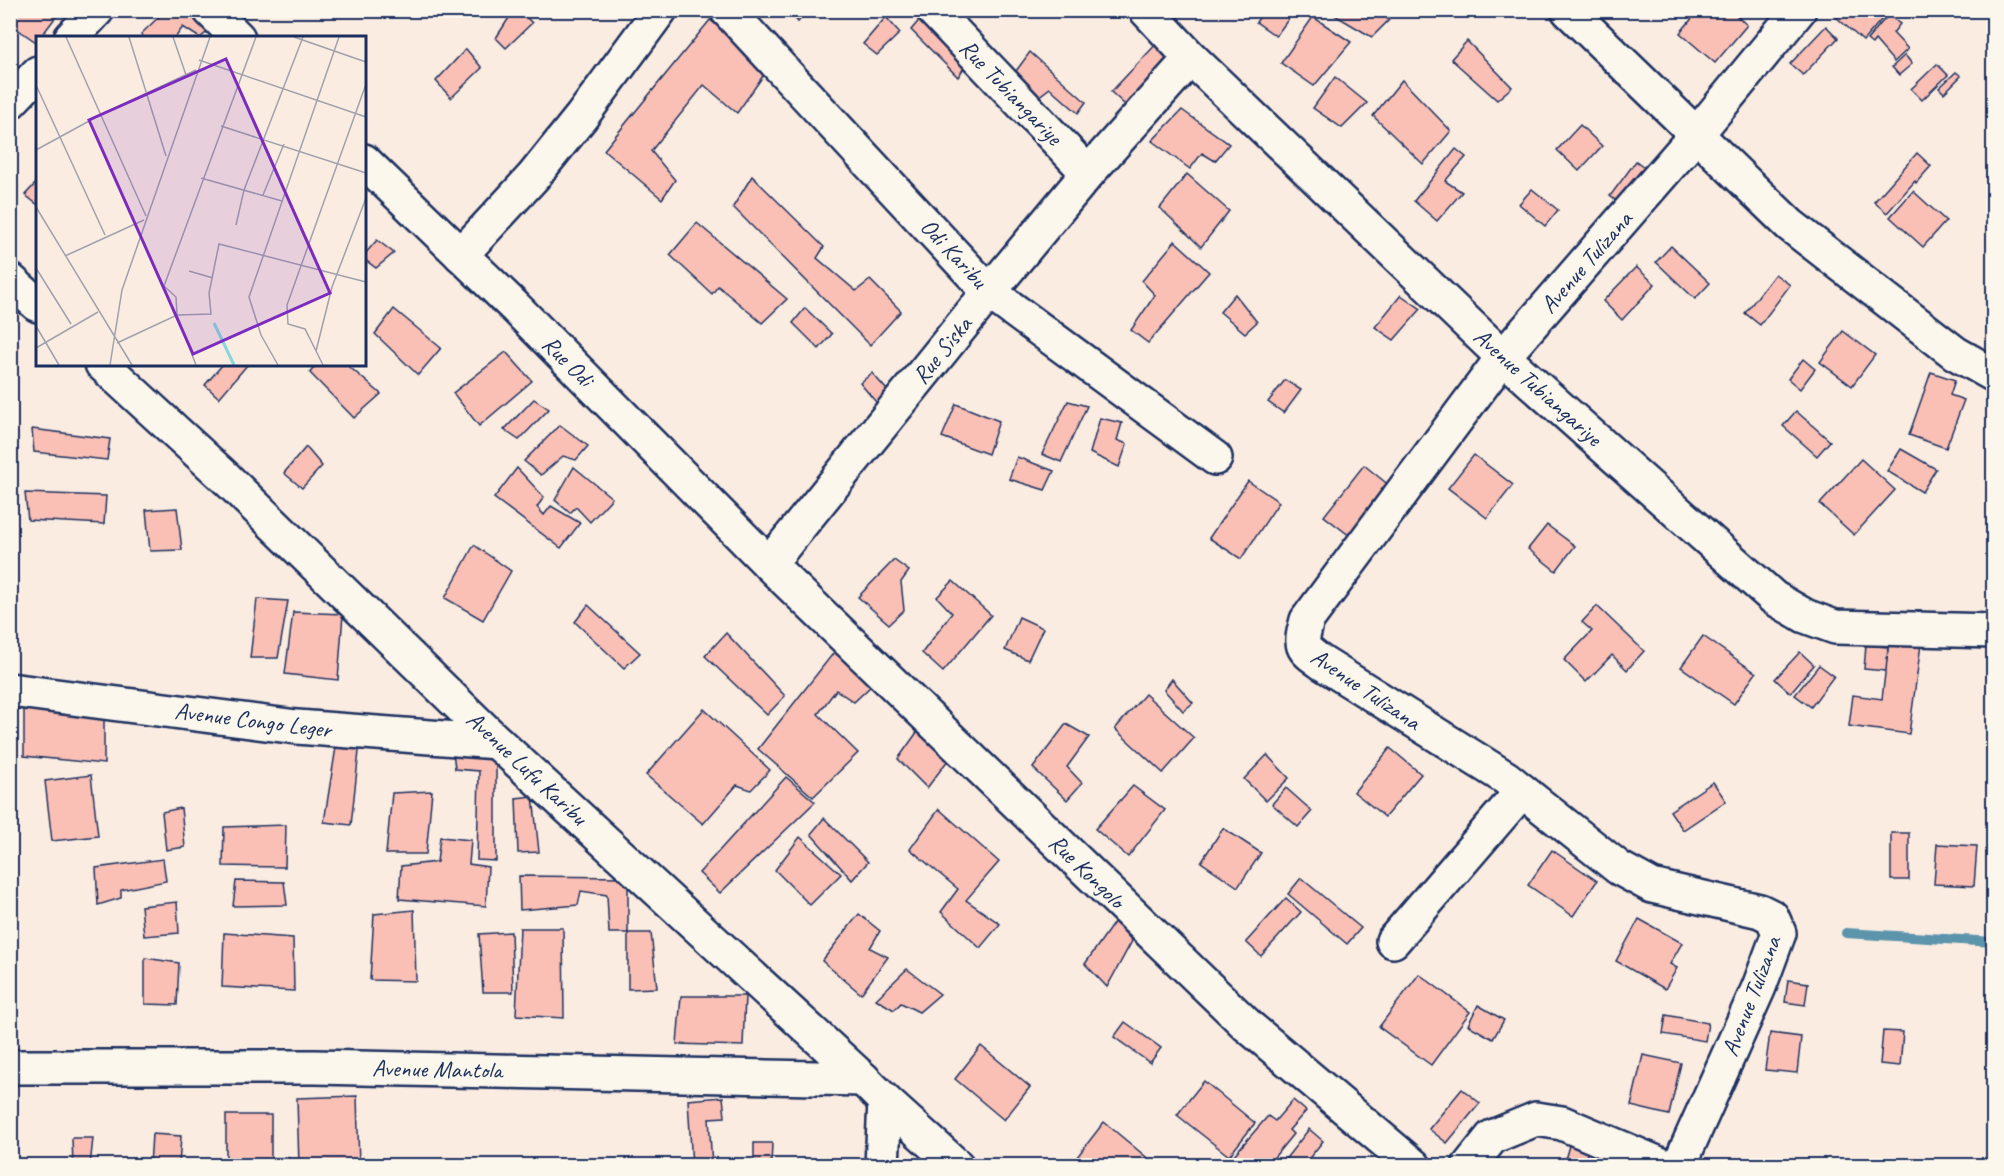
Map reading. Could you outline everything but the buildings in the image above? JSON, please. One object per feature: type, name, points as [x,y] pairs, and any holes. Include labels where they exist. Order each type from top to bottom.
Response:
[{"type":"street","points":[[73,36],[97,10]]},
{"type":"street","points":[[210,10],[236,36]]},
{"type":"street","points":[[461,255],[533,177],[582,116],[660,10]]},
{"type":"street","name":"Odi Karibu","points":[[727,10],[989,292],[1215,458]]},
{"type":"street","name":"Rue Tubiangariye","points":[[933,10],[1088,173]]},
{"type":"street","name":"Avenue Tubiangariye","points":[[1146,10],[1191,58],[1503,357],[1774,598],[1805,616],[1835,627],[1994,631]]},
{"type":"street","points":[[1568,10],[1790,225],[1955,353],[1994,375]]},
{"type":"street","name":"Avenue Tulizana","points":[[1679,1166],[1759,987],[1779,933],[1772,917],[1760,911],[1652,886],[1619,868],[1506,778],[1322,663],[1306,652],[1301,641],[1307,620],[1503,357],[1696,135],[1799,10]]},
{"type":"street","name":"Rue Siska","points":[[770,564],[1088,173],[1191,58]]},
{"type":"street","points":[[10,102],[36,75]]},
{"type":"street","name":"Rue Odi","points":[[366,163],[770,564]]},
{"type":"street","points":[[10,280],[36,303]]},
{"type":"street","name":"Avenue Lufu Karibu","points":[[104,366],[227,479],[497,742],[957,1166]]},
{"type":"street","name":"Rue Kongolo","points":[[770,564],[1248,1026],[1414,1166]]},
{"type":"street","name":"Avenue Congo Leger","points":[[10,690],[297,727],[497,742]]},
{"type":"street","points":[[1393,941],[1522,791]]},
{"type":"street","name":"Avenue Mantola","points":[[10,1067],[327,1067],[874,1090]]},
{"type":"street","points":[[874,1090],[882,1166]]},
{"type":"street","points":[[1469,1166],[1492,1137],[1536,1119],[1562,1123],[1664,1166]]},
{"type":"waterway","points":[[1846,933],[1994,942]]}]
